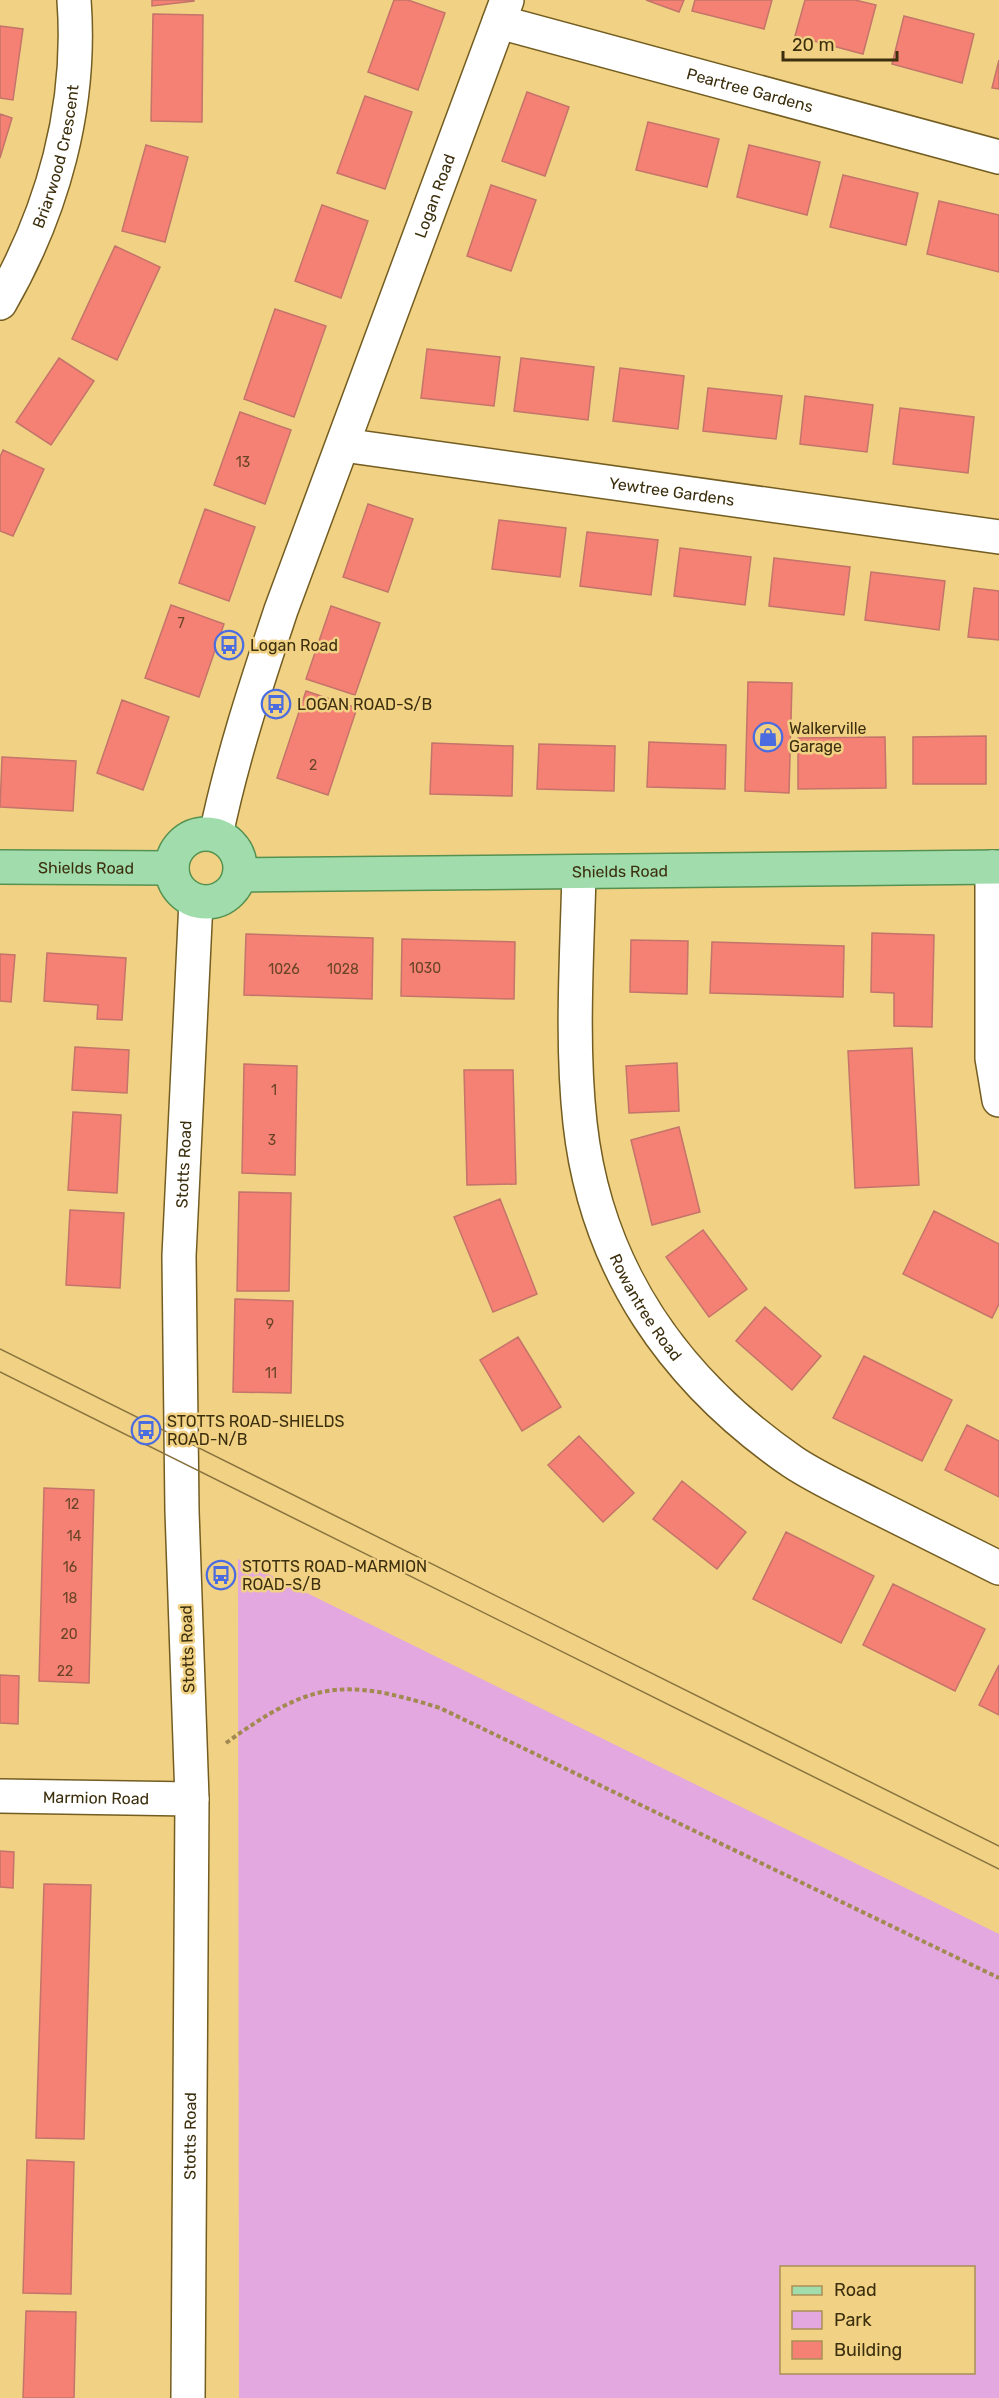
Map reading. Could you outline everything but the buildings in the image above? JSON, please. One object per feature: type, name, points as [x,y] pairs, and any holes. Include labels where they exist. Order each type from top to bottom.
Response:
[{"type":"main road","points":[[204,833],[225,839],[236,850],[240,875],[233,890],[221,899],[196,901],[178,887],[172,868],[176,851],[184,841],[204,833]]},
{"type":"main road","name":"Shields Road","points":[[0,867],[172,868]]},
{"type":"main road","name":"Shields Road","points":[[240,875],[996,867]]},
{"type":"street","name":"Briarwood Crescent","points":[[0,303],[40,222],[61,155],[73,90],[76,26],[74,0]]},
{"type":"street","name":"Peartree Gardens","points":[[503,11],[999,157]]},
{"type":"street","name":"Logan Road","points":[[216,835],[227,781],[248,707],[281,610],[503,11]]},
{"type":"street","name":"Yewtree Gardens","points":[[343,445],[999,537]]},
{"type":"street","points":[[996,867],[992,1058],[999,1100]]},
{"type":"street","name":"Rowantree Road","points":[[579,873],[576,1076],[580,1125],[592,1185],[613,1252],[648,1320],[694,1378],[745,1426],[795,1463],[999,1568]]},
{"type":"street","name":"Stotts Road","points":[[188,2398],[192,1783],[182,1511],[180,1256],[196,901]]},
{"type":"street","name":"Marmion Road","points":[[0,1796],[192,1783]]},
{"type":"path","points":[[192,1783],[262,1716],[301,1696],[347,1688],[391,1693],[440,1708],[999,1978]]},
{"type":"green space","points":[[238,1559],[999,1934],[999,2398],[239,2398]]},
{"type":"tram line","points":[[0,1349],[999,1846]]},
{"type":"tram line","points":[[0,1372],[999,1869]]},
{"type":"place","name":"Logan Road","points":[[229,645]]},
{"type":"place","name":"LOGAN ROAD-S/B","points":[[276,704]]},
{"type":"place","name":"Walkerville Garage","points":[[768,737]]},
{"type":"place","name":"STOTTS ROAD-SHIELDS ROAD-N/B","points":[[146,1430]]},
{"type":"place","name":"STOTTS ROAD-MARMION ROAD-S/B","points":[[221,1575]]}]
